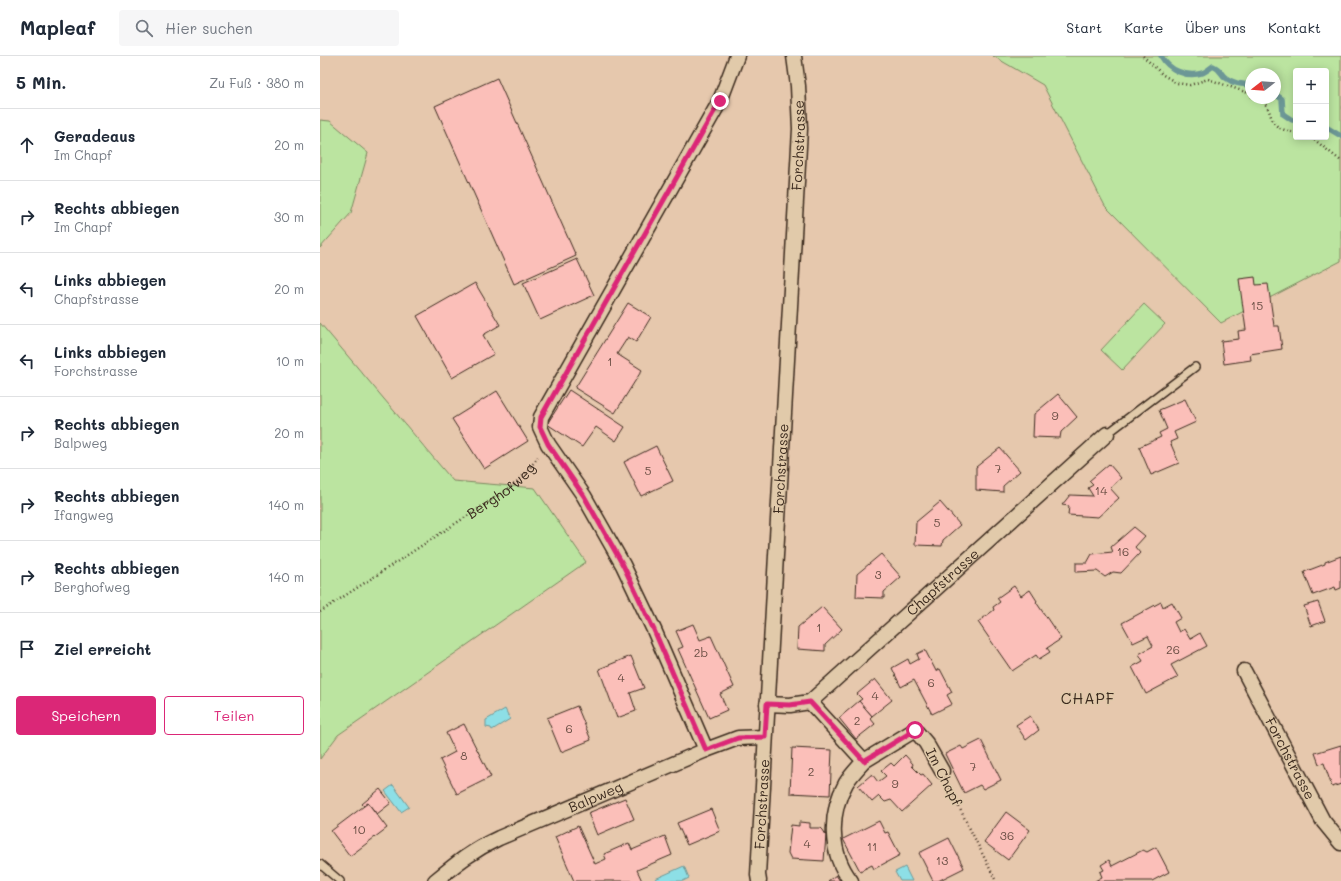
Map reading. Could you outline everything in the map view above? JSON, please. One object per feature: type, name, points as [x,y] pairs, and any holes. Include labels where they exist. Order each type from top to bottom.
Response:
[{"type":"street","points":[[706,750],[654,630],[623,565],[584,496],[548,444],[540,427],[541,417],[720,101],[737,56]]},
{"type":"street","name":"Forchstrasse","points":[[759,881],[758,875],[765,737],[800,129],[798,86],[794,56]]},
{"type":"street","name":"Chapfstrasse","points":[[810,702],[1107,434]]},
{"type":"street","name":"Forchstrasse","points":[[1244,671],[1322,821],[1341,843]]},
{"type":"street","points":[[767,704],[790,705],[810,702],[864,761]]},
{"type":"street","name":"Im Chapf","points":[[851,881],[838,858],[834,838],[836,808],[847,782],[864,761],[915,730],[926,743],[942,771]]},
{"type":"street","name":"Balpweg","points":[[435,881],[478,848],[499,838],[706,750],[738,738],[765,737]]},
{"type":"lane","points":[[1107,434],[1195,367]]},
{"type":"lane","points":[[320,864],[340,881]]},
{"type":"path","points":[[1143,56],[1163,75],[1177,82],[1190,85],[1208,79],[1245,92]]},
{"type":"path","points":[[1266,104],[1270,117],[1274,124],[1282,130],[1293,132]]},
{"type":"path","points":[[1315,140],[1341,161]]},
{"type":"path","name":"Berghofweg","points":[[320,612],[510,488],[525,474],[548,444]]},
{"type":"path","name":"Im Chapf","points":[[942,771],[996,881]]},
{"type":"green space","points":[[993,56],[1341,56],[1341,261],[1221,323],[1105,206],[1043,85]]},
{"type":"green space","points":[[320,120],[330,121],[368,153],[351,213],[320,248]]},
{"type":"green space","points":[[1144,304],[1165,324],[1122,370],[1101,350]]},
{"type":"green space","points":[[320,323],[453,481],[535,488],[586,562],[338,735],[320,759]]},
{"type":"water","points":[[505,709],[510,719],[492,730],[491,728],[486,727],[486,720]]},
{"type":"water","points":[[393,785],[409,807],[401,812],[385,791]]},
{"type":"water","points":[[684,866],[689,878],[683,881],[656,881],[655,879]]},
{"type":"water","points":[[905,867],[912,881],[900,881],[895,872]]},
{"type":"building","points":[[497,78],[576,256],[514,284],[435,106]]},
{"type":"building","points":[[577,259],[594,295],[540,320],[523,283]]},
{"type":"building","points":[[1255,277],[1256,285],[1268,284],[1274,326],[1279,326],[1282,349],[1250,354],[1251,360],[1224,364],[1221,341],[1239,339],[1238,331],[1246,330],[1239,279]]},
{"type":"building","points":[[475,283],[500,325],[483,335],[494,354],[452,378],[417,316]]},
{"type":"building","points":[[628,303],[651,317],[636,342],[628,337],[617,354],[642,370],[615,413],[575,388]]},
{"type":"building","points":[[569,390],[625,427],[616,441],[596,427],[582,447],[547,424]]},
{"type":"building","points":[[497,391],[528,441],[484,469],[452,419]]},
{"type":"building","points":[[1058,394],[1077,417],[1061,432],[1060,438],[1033,437],[1034,414]]},
{"type":"building","points":[[1185,399],[1196,422],[1174,432],[1177,439],[1170,442],[1179,463],[1151,475],[1139,447],[1161,437],[1159,433],[1167,429],[1159,410]]},
{"type":"building","points":[[656,446],[673,481],[641,496],[624,462]]},
{"type":"building","points":[[1000,448],[1020,471],[1003,486],[1003,492],[976,490],[976,467]]},
{"type":"building","points":[[1109,464],[1121,478],[1110,488],[1119,498],[1098,517],[1068,515],[1069,506],[1062,505],[1070,495],[1093,496],[1088,488],[1093,485],[1089,481]]},
{"type":"building","points":[[940,502],[960,525],[943,540],[942,546],[915,545],[916,522]]},
{"type":"building","points":[[1134,527],[1145,536],[1135,547],[1140,553],[1121,573],[1113,572],[1105,577],[1097,571],[1076,572],[1076,563],[1087,563],[1092,554],[1113,552],[1111,547]]},
{"type":"building","points":[[881,554],[901,577],[884,592],[884,598],[856,597],[857,574]]},
{"type":"building","points":[[1341,556],[1341,588],[1336,590],[1335,587],[1313,595],[1304,572]]},
{"type":"building","points":[[1014,586],[1021,596],[1030,590],[1037,601],[1036,602],[1061,639],[1047,648],[1050,652],[1039,659],[1036,655],[1012,671],[978,622],[994,610],[993,607],[1000,602],[997,598]]},
{"type":"building","points":[[1161,602],[1163,607],[1172,602],[1181,618],[1174,622],[1179,632],[1184,629],[1190,639],[1200,633],[1207,646],[1171,665],[1178,677],[1146,694],[1132,667],[1143,661],[1139,654],[1153,646],[1148,636],[1133,643],[1122,623]]},
{"type":"building","points":[[1318,602],[1325,621],[1311,626],[1304,606]]},
{"type":"building","points":[[822,607],[842,629],[825,645],[825,651],[797,649],[798,627]]},
{"type":"building","points":[[693,624],[700,640],[711,636],[734,687],[720,694],[727,710],[709,718],[678,649],[683,647],[676,631]]},
{"type":"building","points":[[925,650],[936,671],[940,669],[952,692],[947,695],[952,704],[932,714],[914,680],[901,687],[892,668],[908,659],[910,664],[919,659],[917,654]]},
{"type":"building","points":[[631,656],[644,688],[630,693],[636,711],[617,718],[599,669]]},
{"type":"building","points":[[875,679],[892,700],[872,716],[859,701],[862,699],[857,694]]},
{"type":"building","points":[[859,701],[872,716],[870,718],[875,724],[856,739],[839,718]]},
{"type":"building","points":[[577,706],[591,740],[561,752],[547,718]]},
{"type":"building","points":[[1030,716],[1039,730],[1026,740],[1016,725]]},
{"type":"building","points":[[464,724],[491,777],[457,794],[440,760],[455,752],[446,733]]},
{"type":"building","points":[[981,740],[1001,780],[983,789],[980,785],[964,793],[945,754],[961,746],[963,749]]},
{"type":"building","points":[[1341,745],[1341,784],[1332,787],[1324,763],[1319,764],[1315,753]]},
{"type":"building","points":[[792,748],[832,750],[830,795],[790,793]]},
{"type":"building","points":[[905,755],[913,764],[912,766],[921,775],[923,774],[932,785],[902,812],[891,800],[885,802],[879,796],[872,802],[858,786],[872,774],[878,782],[886,776],[881,771],[891,763],[894,766]]},
{"type":"building","points":[[380,789],[391,803],[377,814],[368,803],[364,806],[362,804]]},
{"type":"building","points":[[625,798],[634,819],[597,835],[588,813]]},
{"type":"building","points":[[368,803],[387,828],[350,856],[331,831]]},
{"type":"building","points":[[711,809],[720,831],[687,845],[677,823]]},
{"type":"building","points":[[1006,812],[1030,830],[1008,860],[984,842]]},
{"type":"building","points":[[879,821],[885,833],[888,832],[900,855],[874,869],[872,865],[860,871],[843,839]]},
{"type":"building","points":[[799,822],[810,823],[810,828],[821,828],[823,830],[826,835],[824,861],[791,859],[788,853],[791,825],[799,826]]},
{"type":"building","points":[[578,826],[595,864],[606,859],[604,854],[629,843],[632,850],[665,836],[672,855],[637,870],[642,881],[574,881],[555,837]]},
{"type":"building","points":[[949,838],[964,868],[938,881],[933,881],[919,853]]},
{"type":"building","points":[[1156,847],[1169,872],[1152,881],[1095,881],[1102,877],[1100,872],[1104,870],[1101,865],[1109,860],[1112,866],[1143,850],[1147,852]]},
{"type":"building","points":[[836,875],[840,881],[828,881]]},
{"type":"waterway","points":[[1161,56],[1164,61],[1178,72],[1184,74],[1202,73],[1213,66],[1229,80],[1245,84]]},
{"type":"waterway","points":[[1281,98],[1283,114],[1293,120]]},
{"type":"waterway","points":[[1329,129],[1341,136]]},
{"type":"district","name":"CHAPF","points":[[1088,699]]},
{"type":"route","points":[[720,101],[541,417],[540,427],[548,444],[584,496],[623,565],[654,630],[706,750],[738,738],[765,737],[767,704],[790,705],[810,702],[864,761],[915,730]]}]
